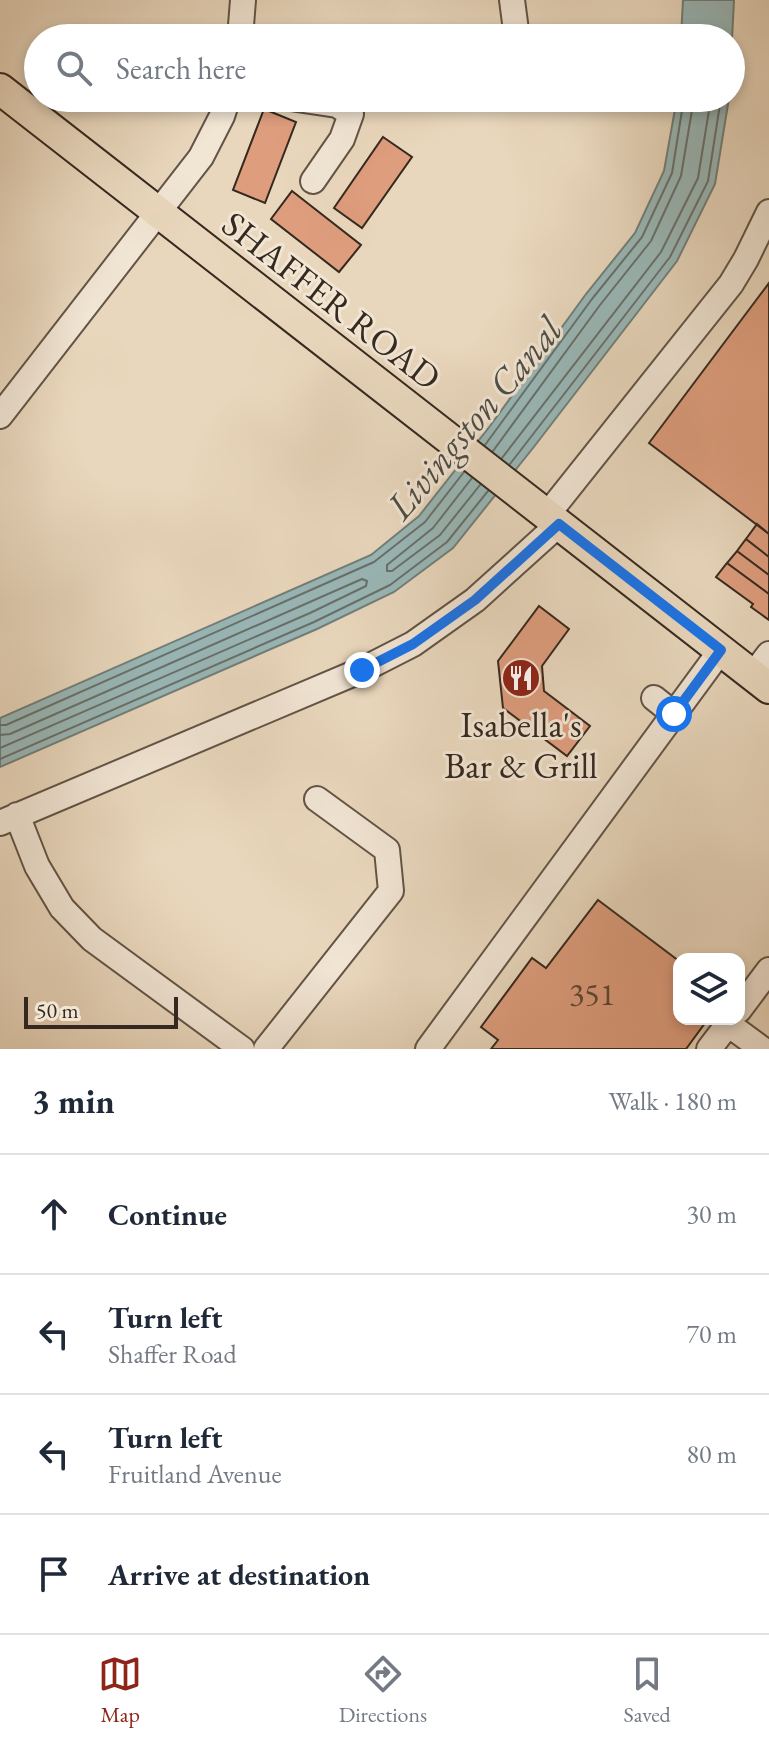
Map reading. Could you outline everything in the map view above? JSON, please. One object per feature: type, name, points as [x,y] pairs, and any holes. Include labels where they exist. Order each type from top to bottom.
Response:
[{"type":"main road","name":"SHAFFER ROAD","points":[[0,89],[24,108]]},
{"type":"main road","name":"SHAFFER ROAD","points":[[29,112],[721,650],[764,672]]},
{"type":"street","points":[[241,24],[243,0]]},
{"type":"street","points":[[512,0],[515,24]]},
{"type":"street","points":[[0,416],[201,157],[223,112]]},
{"type":"street","points":[[313,181],[342,139],[351,114],[348,112]]},
{"type":"street","points":[[242,1049],[92,939],[62,908],[9,819],[362,670],[413,644],[475,600],[553,520],[731,284],[769,212]]},
{"type":"street","points":[[428,1049],[721,650]]},
{"type":"street","points":[[654,698],[674,714]]},
{"type":"street","points":[[266,1049],[391,891],[387,850],[317,799]]},
{"type":"street","points":[[745,1002],[769,970]]},
{"type":"street","points":[[709,1049],[728,1025]]},
{"type":"street","points":[[740,1025],[762,1049]]},
{"type":"water","points":[[683,0],[734,0],[733,24],[682,24]]},
{"type":"water","points":[[675,112],[727,112],[715,184],[677,261],[453,548],[394,592],[317,629],[0,767],[0,718],[371,555],[419,516],[635,233],[664,171]]},
{"type":"building","points":[[263,112],[271,112],[296,122],[265,203],[233,190]]},
{"type":"building","points":[[383,137],[412,157],[362,228],[334,208]]},
{"type":"building","points":[[292,191],[361,245],[339,272],[271,219]]},
{"type":"building","points":[[769,283],[769,534],[649,443]]},
{"type":"building","points":[[757,524],[769,534],[769,557],[746,539]]},
{"type":"building","points":[[746,539],[769,557],[769,575],[737,551]]},
{"type":"building","points":[[737,551],[769,575],[769,594],[727,563]]},
{"type":"building","points":[[727,563],[769,594],[769,620],[716,577]]},
{"type":"building","name":"Isabella's Bar & Grill","points":[[539,606],[569,629],[542,666],[544,691],[590,726],[567,756],[503,708],[498,661]]},
{"type":"building","points":[[598,900],[673,956],[673,1025],[704,1025],[686,1049],[491,1049],[498,1040],[481,1027],[532,958],[546,968]]},
{"type":"place","name":"Isabella's Bar & Grill","points":[[521,678]]},
{"type":"route","points":[[362,670],[413,644],[475,600],[559,524],[721,650],[674,714]]},
{"type":"water label","name":"Livingston Canal","points":[[474,418]]}]
